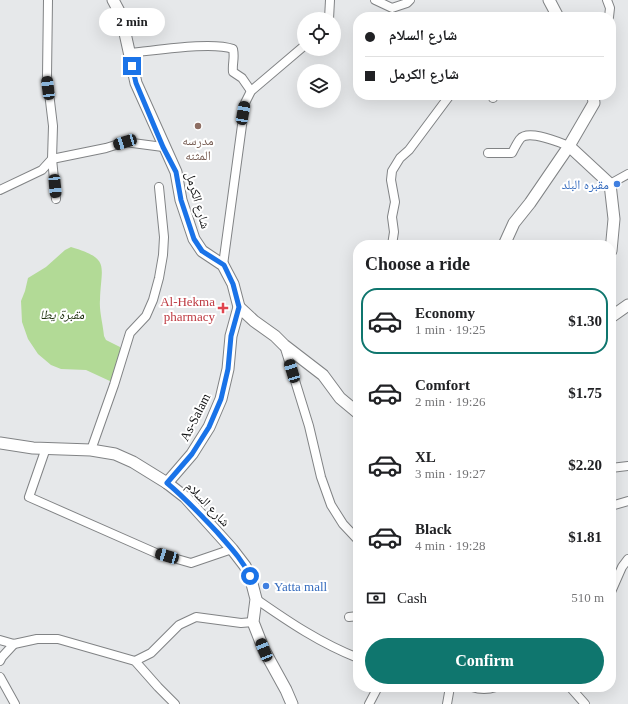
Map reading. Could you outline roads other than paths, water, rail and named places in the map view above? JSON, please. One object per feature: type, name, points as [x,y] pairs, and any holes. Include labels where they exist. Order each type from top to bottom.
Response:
[{"type":"street","points":[[48,0],[47,76],[53,126],[52,159],[56,199]]},
{"type":"street","name":"شارع الكرمل","points":[[113,0],[121,15],[136,83],[163,147],[176,172],[181,200],[194,239],[202,251],[224,265]]},
{"type":"street","points":[[329,12],[330,0]]},
{"type":"street","points":[[375,0],[392,8],[408,3],[410,0]]},
{"type":"street","points":[[549,0],[555,12]]},
{"type":"street","points":[[608,0],[610,12]]},
{"type":"street","points":[[129,53],[205,46],[226,46],[233,49],[235,57],[232,65],[233,72],[242,78],[251,91]]},
{"type":"street","points":[[297,52],[251,91],[245,103],[241,123],[224,265],[233,284],[239,307],[254,321],[323,375],[340,398],[353,409]]},
{"type":"street","points":[[393,240],[394,232],[392,217],[395,202],[391,180],[392,171],[400,158],[409,150],[446,100]]},
{"type":"street","points":[[506,240],[514,223],[530,203],[569,146],[594,103],[594,100]]},
{"type":"street","points":[[488,153],[512,153],[520,138],[525,135],[542,137],[569,146],[610,184],[614,220],[612,240]]},
{"type":"street","points":[[0,190],[42,170],[52,159],[106,148],[125,142],[163,147]]},
{"type":"street","points":[[610,184],[628,174]]},
{"type":"street","points":[[91,450],[114,385],[130,333],[146,316],[160,278],[164,237],[159,187]]},
{"type":"street","points":[[616,313],[628,305]]},
{"type":"street","name":"As-Salam","points":[[167,483],[192,454],[209,427],[221,399],[228,369],[231,336],[239,307]]},
{"type":"street","points":[[284,345],[309,426],[321,477],[331,505],[343,524],[353,535]]},
{"type":"street","name":"شارع السلام","points":[[0,443],[33,448],[91,450],[115,454],[133,462],[167,483],[184,497],[232,549],[245,566],[250,576],[256,599],[253,622],[264,650],[292,704]]},
{"type":"street","points":[[46,448],[29,498],[156,553],[191,563],[232,549]]},
{"type":"street","points":[[616,467],[628,466]]},
{"type":"street","points":[[616,505],[628,501]]},
{"type":"street","points":[[616,581],[628,559]]},
{"type":"street","points":[[256,599],[304,632],[353,656]]},
{"type":"street","points":[[135,661],[151,653],[179,625],[196,617],[241,623],[253,622]]},
{"type":"street","points":[[349,617],[353,617]]},
{"type":"street","points":[[0,640],[14,644],[37,639],[58,639],[135,661],[175,704]]},
{"type":"street","points":[[0,661],[14,644]]},
{"type":"street","points":[[0,678],[15,704]]},
{"type":"street","points":[[369,704],[375,692]]},
{"type":"street","points":[[447,704],[449,692]]},
{"type":"street","points":[[574,692],[585,704]]},
{"type":"place","name":"مدرسه المثنه","points":[[198,126]]},
{"type":"place","name":"مقبره البلد","points":[[617,184]]},
{"type":"place","name":"Al-Hekma pharmacy","points":[[223,308]]},
{"type":"place","name":"Yatta mall","points":[[266,586]]},
{"type":"park label","name":"مقبرة يطا","points":[[62,314]]}]
